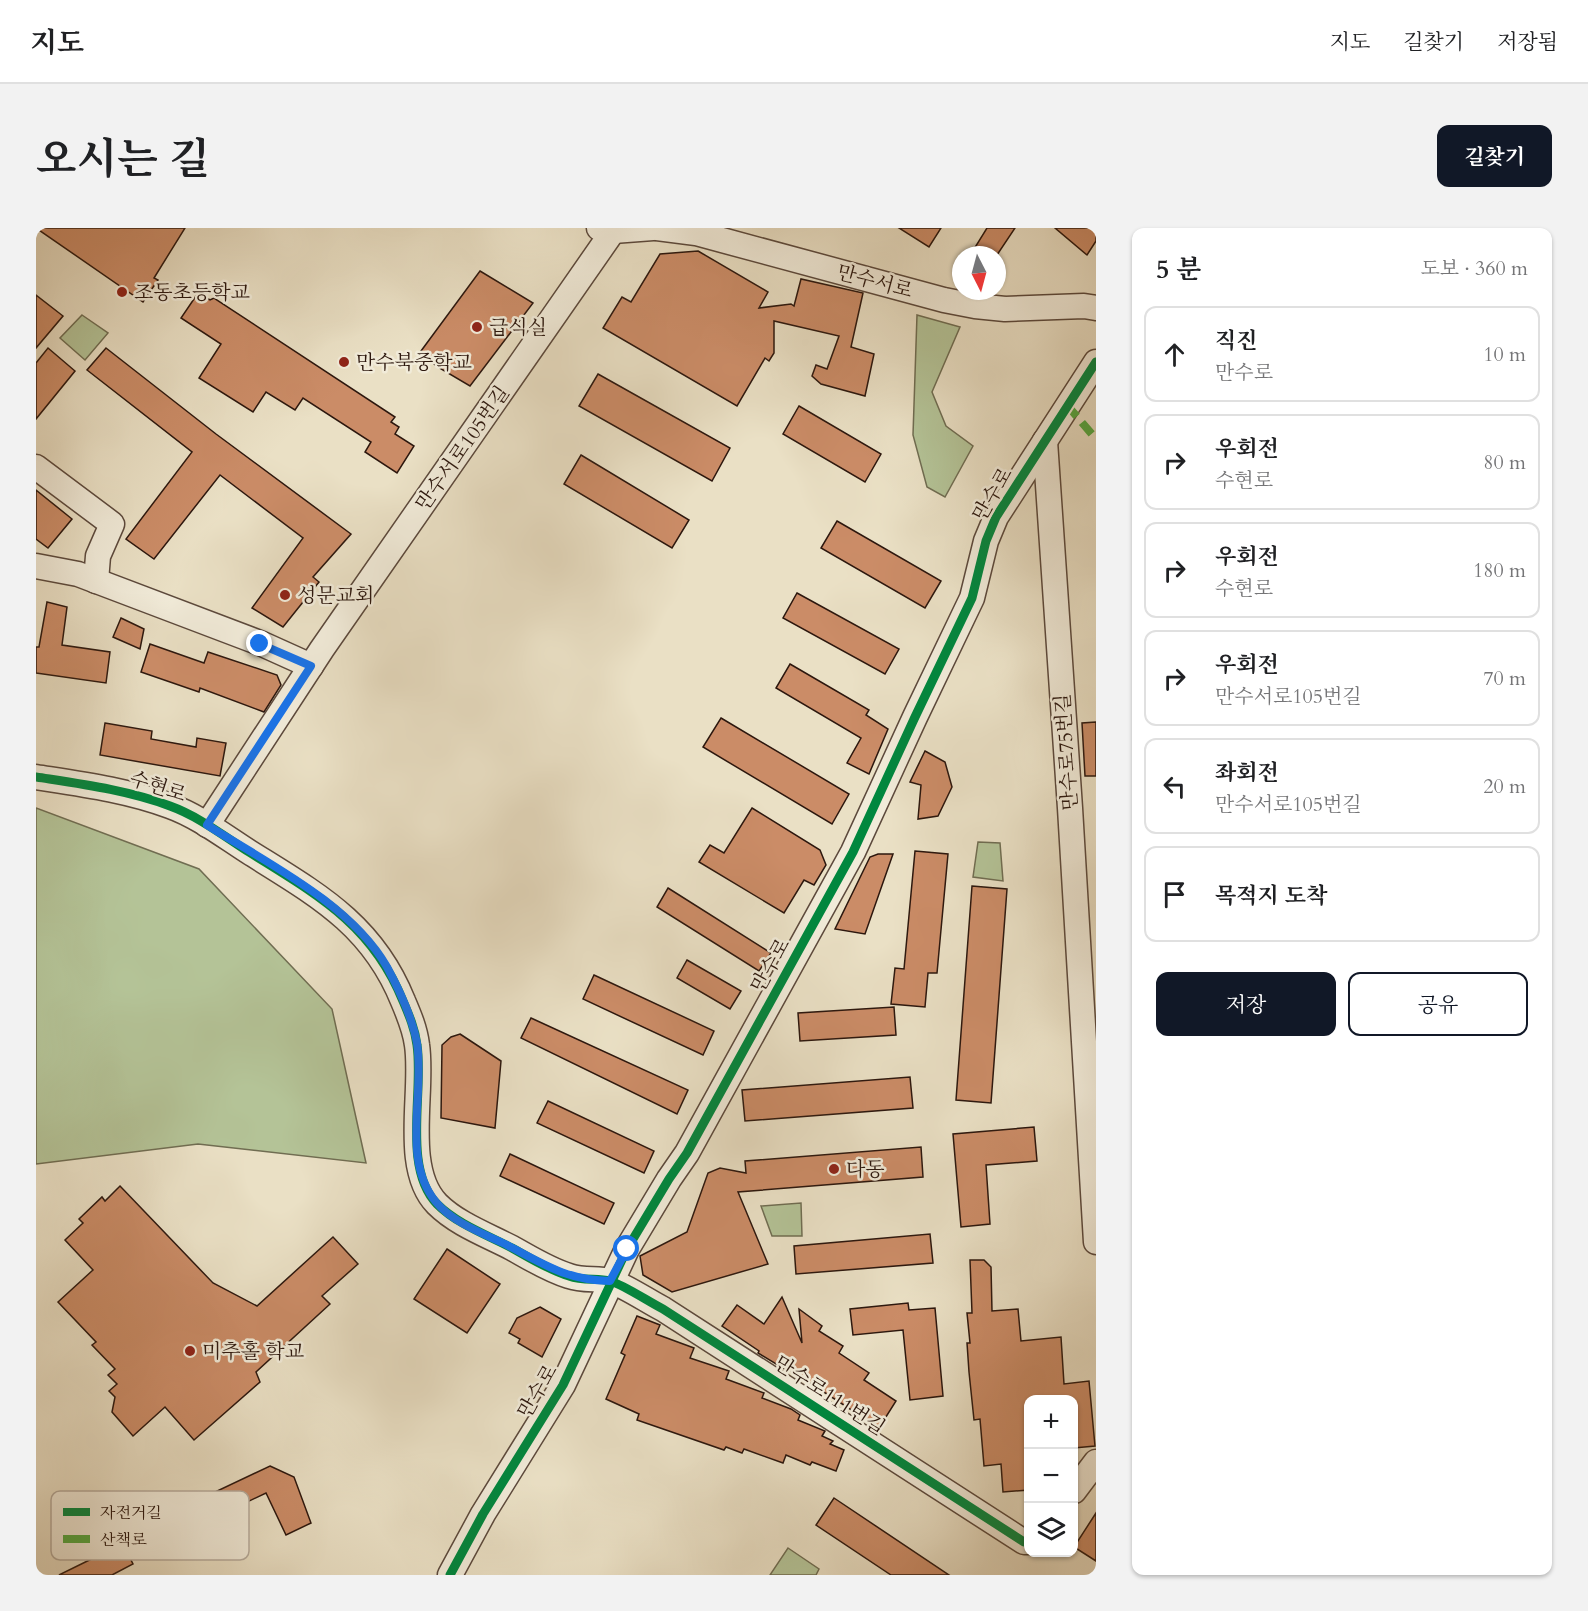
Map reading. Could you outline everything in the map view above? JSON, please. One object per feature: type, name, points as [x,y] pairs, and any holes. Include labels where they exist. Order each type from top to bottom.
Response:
[{"type":"street","name":"만수서로","points":[[606,230],[655,228],[706,232],[944,300],[975,306],[1005,309],[1084,306],[1096,308]]},
{"type":"street","name":"만수서로105번길","points":[[207,825],[311,666],[606,230]]},
{"type":"street","name":"만수로","points":[[450,1575],[483,1514],[563,1384],[610,1281],[645,1219],[687,1153],[853,852],[972,598],[986,541],[996,517],[1096,362]]},
{"type":"street","name":"만수로75번길","points":[[1045,441],[1096,1242]]},
{"type":"street","points":[[36,467],[112,524],[98,556],[96,581]]},
{"type":"street","points":[[36,568],[55,568],[96,581],[311,666]]},
{"type":"street","name":"수현로","points":[[36,777],[90,786],[171,806],[207,825],[336,909],[374,947],[398,987],[411,1019],[417,1044],[419,1075],[418,1161],[420,1176],[437,1204],[458,1220],[570,1277],[610,1281]]},
{"type":"street","name":"만수로111번길","points":[[610,1281],[663,1309],[1024,1542]]},
{"type":"street","points":[[1078,1486],[1096,1462]]},
{"type":"green space","points":[[82,315],[108,333],[85,360],[60,338]]},
{"type":"green space","points":[[917,315],[960,327],[932,392],[946,426],[973,446],[945,497],[927,487],[913,435]]},
{"type":"green space","points":[[36,808],[199,869],[332,1009],[366,1163],[198,1144],[36,1164]]},
{"type":"green space","points":[[978,842],[1000,843],[1003,881],[973,877]]},
{"type":"green space","points":[[801,1203],[802,1236],[772,1236],[761,1206]]},
{"type":"green space","points":[[788,1548],[819,1569],[816,1575],[770,1575]]},
{"type":"building","points":[[36,228],[185,228],[154,278],[158,280],[143,302]]},
{"type":"building","points":[[899,228],[941,228],[929,247]]},
{"type":"building","points":[[987,228],[1015,228],[1003,246],[976,246]]},
{"type":"building","points":[[1055,228],[1096,228],[1096,241],[1087,255]]},
{"type":"building","points":[[698,251],[768,292],[759,308],[791,304],[794,306],[801,279],[863,293],[851,347],[874,354],[865,396],[821,384],[812,376],[816,365],[827,369],[839,336],[774,321],[774,353],[769,361],[765,358],[737,406],[603,328],[622,297],[631,302],[660,254]]},
{"type":"building","name":"급식실","points":[[480,271],[533,303],[470,386],[436,366],[421,351]]},
{"type":"building","points":[[198,293],[210,300],[214,298],[395,417],[391,422],[399,427],[395,434],[414,446],[397,473],[365,452],[371,442],[303,398],[295,410],[266,392],[253,412],[199,378],[221,344],[181,318]]},
{"type":"building","points":[[36,295],[63,316],[36,348]]},
{"type":"building","points":[[48,348],[75,371],[36,419],[36,363]]},
{"type":"building","points":[[106,348],[216,434],[351,534],[313,577],[319,582],[283,627],[252,608],[303,538],[220,475],[154,559],[126,539],[192,452],[87,370]]},
{"type":"building","points":[[598,374],[730,448],[712,481],[579,406]]},
{"type":"building","points":[[799,406],[881,454],[865,482],[783,434]]},
{"type":"building","points":[[581,455],[689,520],[672,548],[564,484]]},
{"type":"building","points":[[36,490],[72,519],[48,548],[36,539]]},
{"type":"building","points":[[837,521],[941,581],[925,608],[821,548]]},
{"type":"building","points":[[797,593],[899,649],[885,674],[783,618]]},
{"type":"building","points":[[47,602],[67,607],[62,645],[110,652],[106,683],[36,673],[36,647],[39,647]]},
{"type":"building","points":[[121,618],[144,629],[140,649],[113,637]]},
{"type":"building","points":[[150,644],[204,663],[208,652],[277,675],[281,685],[264,712],[200,688],[199,692],[141,672]]},
{"type":"building","points":[[790,664],[869,710],[866,715],[888,729],[869,774],[847,763],[861,738],[776,688]]},
{"type":"building","points":[[721,718],[849,794],[832,824],[703,747]]},
{"type":"building","points":[[1096,722],[1096,776],[1085,776],[1082,723]]},
{"type":"building","points":[[105,723],[152,731],[151,739],[196,747],[197,738],[226,743],[220,776],[100,755]]},
{"type":"building","points":[[925,751],[945,762],[952,787],[938,816],[918,819],[921,785],[910,782]]},
{"type":"building","points":[[752,808],[820,850],[826,865],[814,885],[804,880],[784,913],[699,862],[710,845],[724,853]]},
{"type":"building","points":[[915,851],[948,854],[937,973],[928,973],[925,1007],[891,1004],[895,968],[904,969]]},
{"type":"building","points":[[878,854],[893,854],[865,934],[835,929],[870,857]]},
{"type":"building","points":[[972,886],[1007,889],[991,1103],[956,1100]]},
{"type":"building","points":[[668,888],[771,953],[759,971],[657,907]]},
{"type":"building","points":[[687,960],[741,991],[730,1009],[677,978]]},
{"type":"building","points":[[594,975],[714,1031],[703,1055],[583,999]]},
{"type":"building","points":[[894,1007],[896,1035],[800,1041],[798,1013]]},
{"type":"building","points":[[531,1018],[688,1090],[677,1114],[521,1038]]},
{"type":"building","points":[[460,1034],[501,1061],[495,1128],[441,1118],[442,1045],[451,1037]]},
{"type":"building","points":[[910,1077],[913,1108],[745,1121],[742,1090]]},
{"type":"building","points":[[548,1101],[654,1151],[644,1173],[537,1123]]},
{"type":"building","points":[[1034,1127],[1037,1161],[986,1165],[990,1224],[961,1227],[953,1134]]},
{"type":"building","points":[[921,1147],[923,1177],[738,1192],[768,1264],[672,1292],[643,1275],[640,1256],[687,1232],[708,1173],[720,1168],[746,1173],[745,1161]]},
{"type":"building","points":[[510,1154],[614,1203],[604,1224],[500,1176]]},
{"type":"building","name":"미추홀 학교","points":[[120,1186],[213,1283],[257,1306],[333,1237],[358,1264],[322,1296],[330,1304],[256,1372],[260,1382],[194,1440],[165,1407],[133,1436],[112,1412],[115,1397],[109,1391],[117,1384],[108,1375],[115,1369],[92,1345],[96,1342],[58,1302],[93,1270],[65,1240],[83,1223],[79,1219],[102,1197],[105,1201]]},
{"type":"building","points":[[930,1234],[933,1263],[796,1274],[794,1246]]},
{"type":"building","points":[[447,1249],[500,1284],[467,1333],[414,1299]]},
{"type":"building","points":[[970,1260],[984,1260],[991,1267],[992,1311],[1018,1309],[1021,1341],[1061,1337],[1064,1384],[1089,1381],[1095,1446],[1078,1448],[1078,1395],[1024,1395],[1024,1490],[1003,1492],[1001,1464],[984,1466],[980,1419],[974,1420],[969,1372],[967,1343],[970,1343],[967,1313],[972,1313]]},
{"type":"building","points":[[782,1297],[802,1343],[799,1309],[822,1326],[819,1331],[843,1346],[839,1353],[869,1373],[864,1380],[896,1401],[879,1428],[787,1368],[786,1370],[758,1353],[759,1351],[722,1326],[737,1305],[764,1324]]},
{"type":"building","points":[[908,1303],[909,1310],[935,1308],[943,1396],[910,1400],[903,1330],[853,1335],[850,1309]]},
{"type":"building","points":[[540,1307],[561,1319],[542,1357],[518,1343],[520,1339],[509,1333],[517,1318]]},
{"type":"building","points":[[637,1316],[660,1325],[656,1334],[694,1348],[690,1358],[729,1371],[726,1379],[764,1393],[762,1398],[791,1409],[800,1415],[798,1420],[825,1431],[822,1436],[833,1441],[830,1444],[844,1450],[836,1471],[812,1462],[810,1465],[786,1455],[783,1463],[744,1449],[742,1453],[726,1447],[724,1450],[637,1420],[639,1414],[606,1399],[625,1355],[621,1353]]},
{"type":"building","points":[[270,1466],[294,1477],[311,1523],[286,1535],[266,1493],[249,1501],[249,1491],[217,1491]]},
{"type":"building","points":[[834,1498],[949,1575],[891,1575],[816,1525]]},
{"type":"building","points":[[1096,1513],[1096,1561],[1078,1550],[1078,1541]]},
{"type":"building","points":[[89,1560],[131,1560],[133,1564],[112,1575],[59,1575]]},
{"type":"marked path","points":[[1067,405],[1096,439]]},
{"type":"cycle path","points":[[450,1575],[483,1514],[563,1385],[627,1249],[687,1153],[853,852],[972,598],[986,541],[996,517],[1096,362]]},
{"type":"cycle path","points":[[36,777],[87,785],[154,800],[191,815],[319,897],[358,931],[390,974],[413,1028],[418,1064],[416,1128],[420,1170],[426,1189],[445,1211],[473,1229],[540,1264],[574,1278],[610,1281],[663,1309],[1024,1542]]},
{"type":"place","name":"조동초등학교","points":[[122,292]]},
{"type":"place","name":"급식실","points":[[477,327]]},
{"type":"place","name":"만수북중학교","points":[[344,362]]},
{"type":"place","name":"성문교회","points":[[285,595]]},
{"type":"place","name":"다동","points":[[834,1169]]},
{"type":"place","name":"미추홀 학교","points":[[190,1351]]},
{"type":"route","points":[[260,644],[311,666],[207,825],[336,909],[374,947],[386,965],[411,1019],[417,1044],[418,1161],[420,1176],[426,1189],[437,1204],[458,1220],[570,1277],[610,1281],[627,1249]]}]
